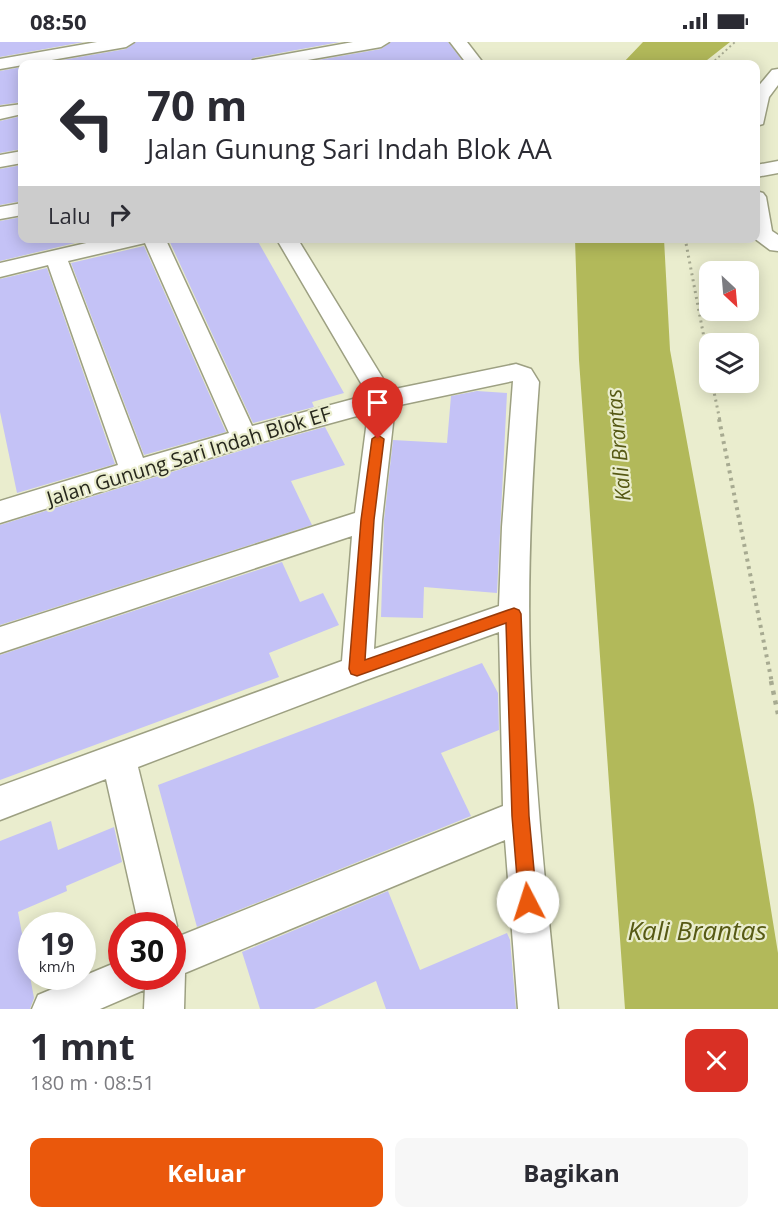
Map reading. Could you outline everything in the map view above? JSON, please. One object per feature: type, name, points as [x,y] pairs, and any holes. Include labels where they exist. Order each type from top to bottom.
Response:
[{"type":"street","points":[[23,60],[126,42]]},
{"type":"street","points":[[458,42],[472,60]]},
{"type":"street","points":[[281,60],[372,43],[378,60]]},
{"type":"street","points":[[0,64],[18,61]]},
{"type":"street","points":[[760,96],[778,74]]},
{"type":"street","points":[[760,96],[778,92]]},
{"type":"street","points":[[0,113],[18,110]]},
{"type":"street","points":[[0,161],[18,158]]},
{"type":"street","points":[[760,170],[778,167]]},
{"type":"street","points":[[0,213],[18,209]]},
{"type":"street","points":[[760,222],[762,234],[778,245]]},
{"type":"street","points":[[0,270],[116,243]]},
{"type":"street","points":[[156,243],[244,437]]},
{"type":"street","points":[[289,243],[383,399],[368,520],[357,669]]},
{"type":"street","points":[[56,257],[134,471]]},
{"type":"street","name":"Jalan Gunung Sari Indah Blok EF","points":[[0,512],[244,437],[383,399],[445,384],[523,378],[514,614]]},
{"type":"street","points":[[0,640],[368,520]]},
{"type":"street","points":[[0,802],[357,669],[514,614],[520,816],[538,1009]]},
{"type":"street","points":[[119,759],[155,912]]},
{"type":"street","points":[[186,953],[520,816]]},
{"type":"street","points":[[52,1009],[108,985]]},
{"type":"street","points":[[164,1009],[165,990]]},
{"type":"path","points":[[715,60],[735,42]]},
{"type":"path","points":[[686,243],[703,333]]},
{"type":"path","points":[[714,393],[778,714]]},
{"type":"water","points":[[643,42],[730,42],[707,60],[626,60]]},
{"type":"water","name":"Kali Brantas","points":[[575,243],[664,243],[670,350],[754,805],[778,953],[778,1009],[625,1009],[579,360]]},
{"type":"building","points":[[0,42],[84,42],[0,57]]},
{"type":"building","points":[[136,42],[340,42],[251,60],[62,60],[126,49]]},
{"type":"building","points":[[391,42],[448,42],[462,60],[318,60],[381,49]]},
{"type":"building","points":[[18,68],[18,103],[0,105],[0,71]]},
{"type":"building","points":[[18,117],[18,150],[0,153],[0,121]]},
{"type":"building","points":[[18,166],[18,202],[0,205],[0,169]]},
{"type":"building","points":[[18,218],[18,243],[75,243],[0,261],[0,221]]},
{"type":"building","points":[[170,243],[259,243],[344,393],[312,402],[314,407],[253,423]]},
{"type":"building","points":[[144,246],[226,432],[144,455],[71,263]]},
{"type":"building","points":[[47,268],[115,464],[17,493],[0,412],[0,279]]},
{"type":"building","points":[[477,391],[507,393],[497,593],[424,587],[423,618],[381,617],[384,520],[393,440],[447,443],[451,396]]},
{"type":"building","points":[[325,427],[345,465],[291,481],[312,525],[0,625],[0,525],[259,445]]},
{"type":"building","points":[[282,562],[300,602],[323,593],[339,625],[269,653],[279,677],[0,780],[0,655]]},
{"type":"building","points":[[482,663],[498,693],[499,730],[441,753],[471,816],[197,927],[158,785]]},
{"type":"building","points":[[51,821],[58,850],[114,827],[122,862],[66,886],[67,891],[18,912],[18,990],[33,990],[34,998],[30,1009],[0,1009],[0,841]]},
{"type":"building","points":[[388,891],[420,970],[507,933],[510,940],[516,1009],[386,1009],[376,981],[314,1009],[260,1009],[242,952]]},
{"type":"route","points":[[378,439],[368,520],[357,669],[514,614],[520,816],[528,902]]}]
